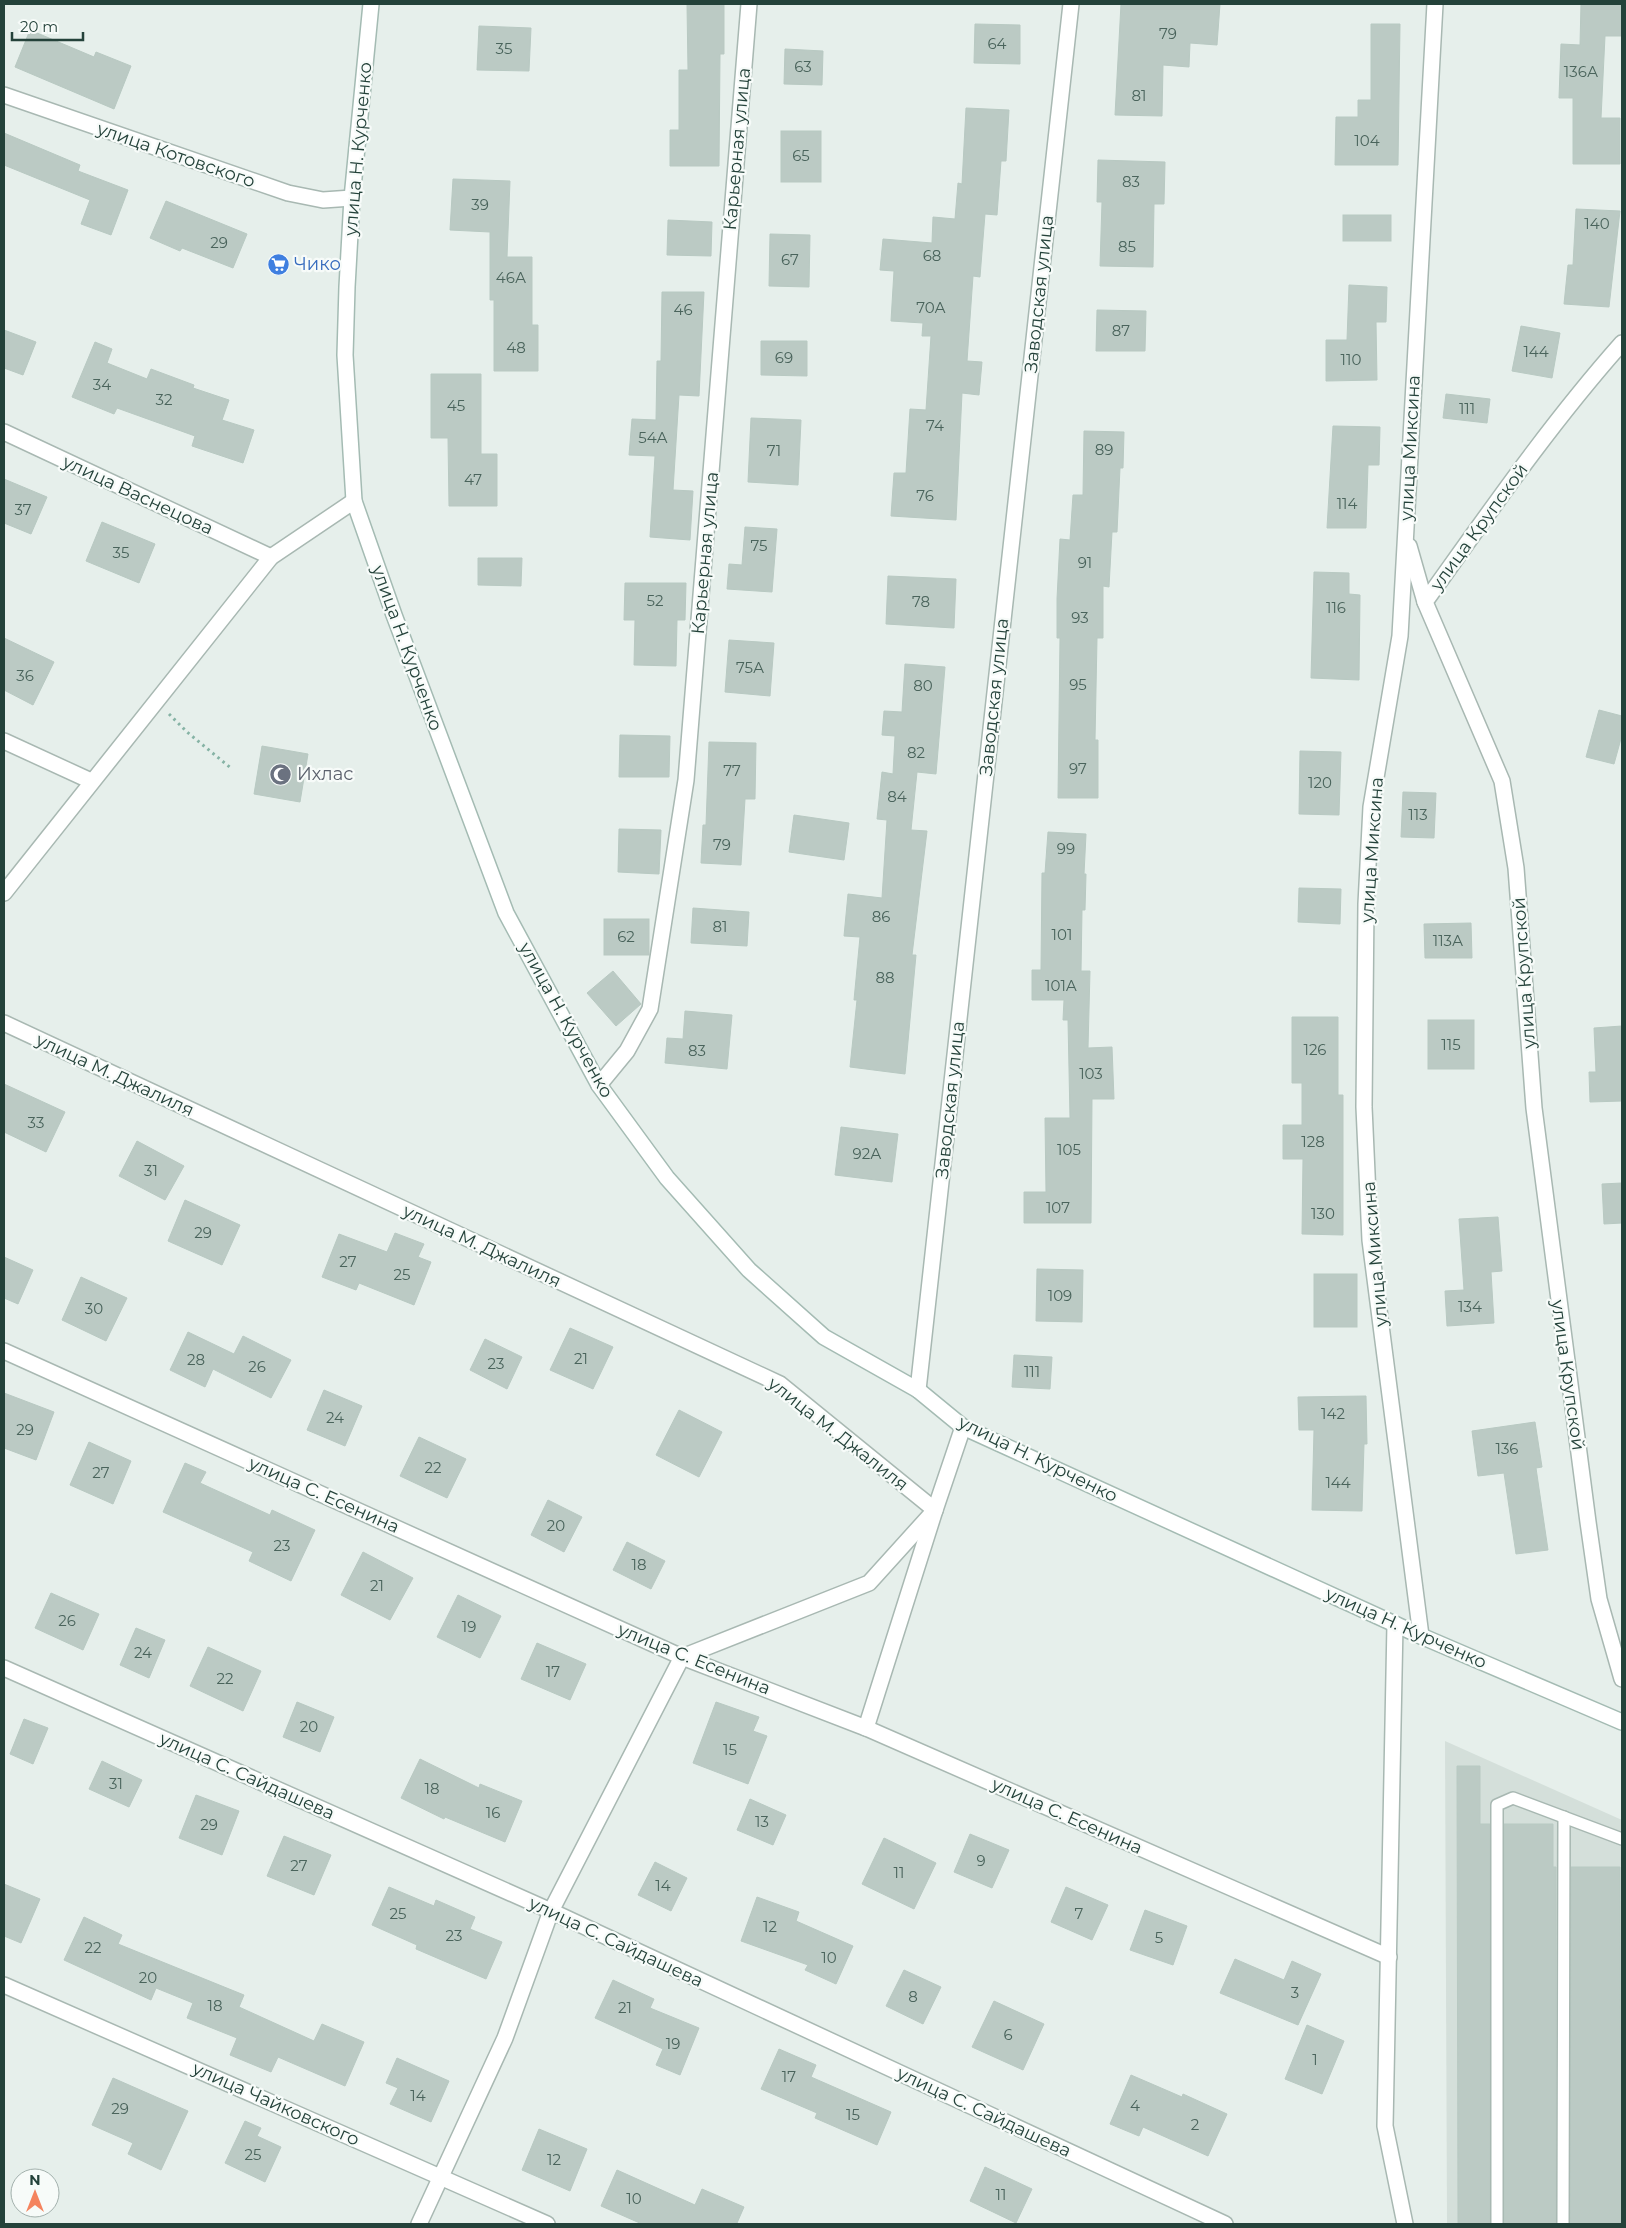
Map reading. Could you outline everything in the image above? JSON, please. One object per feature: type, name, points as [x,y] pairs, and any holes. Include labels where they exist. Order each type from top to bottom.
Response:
[{"type":"street","name":"улица Н. Курченко","points":[[371,4],[352,198],[345,355],[354,501],[394,615],[506,913],[599,1085],[667,1178],[749,1270],[824,1337],[918,1390],[963,1427],[1421,1636],[1622,1722]]},
{"type":"street","name":"Карьерная улица","points":[[599,1085],[627,1051],[650,1009],[686,780],[749,4]]},
{"type":"street","name":"Заводская улица","points":[[918,1390],[1071,4]]},
{"type":"street","name":"улица Миксина","points":[[1421,1636],[1370,1240],[1364,1107],[1366,904],[1371,807],[1400,636],[1435,4]]},
{"type":"street","name":"улица Котовского","points":[[4,95],[288,193],[323,200],[352,198]]},
{"type":"street","name":"улица Крупской","points":[[1622,343],[1587,382],[1522,466],[1425,602],[1502,781],[1516,868],[1534,1108],[1588,1522],[1599,1599],[1622,1679]]},
{"type":"street","name":"улица Васнецова","points":[[4,432],[271,557]]},
{"type":"street","points":[[4,894],[91,781],[157,702],[271,557],[354,501]]},
{"type":"street","points":[[1406,534],[1425,602]]},
{"type":"street","points":[[4,741],[91,781]]},
{"type":"street","name":"улица М. Джалиля","points":[[4,1023],[780,1384],[935,1510]]},
{"type":"street","name":"улица С. Есенина","points":[[4,1351],[682,1657],[866,1728],[1388,1957]]},
{"type":"street","points":[[866,1728],[963,1427]]},
{"type":"street","points":[[420,2224],[505,2038],[551,1911],[682,1657],[869,1584],[935,1510]]},
{"type":"street","points":[[1395,1624],[1385,2126],[1405,2224]]},
{"type":"street","name":"улица С. Сайдашева","points":[[4,1668],[551,1911],[1225,2224]]},
{"type":"street","name":"улица Чайковского","points":[[4,1985],[547,2224]]},
{"type":"lane","points":[[1497,2224],[1497,1805],[1513,1798],[1622,1839]]},
{"type":"lane","points":[[1563,2224],[1564,1817]]},
{"type":"path","points":[[157,702],[187,732],[232,769]]},
{"type":"shaded area","points":[[1445,1741],[1622,1820],[1622,2224],[1447,2224]]},
{"type":"building","points":[[687,4],[724,4],[724,54],[720,54],[719,166],[670,166],[670,130],[679,130],[679,70],[688,70]]},
{"type":"building","points":[[1121,4],[1220,4],[1217,45],[1190,43],[1189,67],[1163,65],[1162,116],[1115,115]]},
{"type":"building","points":[[1581,4],[1622,4],[1622,36],[1605,36],[1601,118],[1620,118],[1620,164],[1573,164],[1573,98],[1559,98],[1561,44],[1580,45]]},
{"type":"building","points":[[975,24],[1020,25],[1020,64],[974,63]]},
{"type":"building","points":[[1371,24],[1400,24],[1398,165],[1335,165],[1336,117],[1358,117],[1358,100],[1371,100]]},
{"type":"building","points":[[479,26],[531,28],[529,71],[477,70]]},
{"type":"building","points":[[30,30],[94,57],[96,52],[131,66],[114,109],[15,67]]},
{"type":"building","points":[[785,49],[823,51],[822,85],[784,84]]},
{"type":"building","points":[[966,108],[1009,110],[1006,161],[1001,161],[997,215],[985,214],[980,277],[973,276],[967,361],[982,362],[979,395],[962,393],[956,520],[891,516],[894,473],[906,473],[910,409],[926,410],[931,336],[922,336],[923,323],[891,321],[894,271],[880,270],[883,239],[932,243],[933,217],[955,219],[958,183],[962,184]]},
{"type":"building","points":[[781,131],[821,131],[821,182],[781,182]]},
{"type":"building","points":[[4,133],[80,165],[78,171],[128,190],[111,235],[81,224],[90,200],[4,165]]},
{"type":"building","points":[[1098,160],[1165,162],[1164,204],[1154,204],[1153,267],[1100,266],[1102,202],[1097,202]]},
{"type":"building","points":[[453,179],[510,181],[507,257],[532,257],[532,325],[538,325],[538,371],[494,371],[494,300],[490,300],[490,232],[450,230]]},
{"type":"building","points":[[166,201],[247,234],[233,268],[182,248],[180,251],[150,238]]},
{"type":"building","points":[[1576,209],[1620,211],[1609,307],[1564,304],[1568,265],[1573,265]]},
{"type":"building","points":[[1343,215],[1391,215],[1391,241],[1343,241]]},
{"type":"building","points":[[668,220],[712,222],[711,256],[667,255]]},
{"type":"building","points":[[770,234],[810,235],[809,287],[769,286]]},
{"type":"building","points":[[1349,285],[1387,287],[1386,322],[1376,322],[1377,380],[1326,381],[1326,340],[1347,340]]},
{"type":"building","points":[[662,292],[704,292],[699,396],[679,395],[673,490],[693,491],[690,540],[650,537],[655,456],[629,455],[632,419],[656,420],[657,361],[661,361]]},
{"type":"building","points":[[1097,310],[1146,311],[1145,351],[1096,351]]},
{"type":"building","points":[[1521,326],[1560,333],[1552,378],[1512,371]]},
{"type":"building","points":[[4,330],[36,342],[23,375],[4,368]]},
{"type":"building","points":[[761,341],[807,341],[807,376],[761,375]]},
{"type":"building","points":[[95,342],[112,349],[107,363],[147,379],[151,369],[194,385],[193,388],[229,400],[222,420],[254,430],[243,463],[192,446],[195,436],[117,408],[114,414],[72,397]]},
{"type":"building","points":[[431,374],[481,374],[481,454],[497,454],[497,506],[449,506],[448,438],[431,438]]},
{"type":"building","points":[[1446,394],[1490,399],[1487,423],[1443,418]]},
{"type":"building","points":[[751,418],[801,420],[798,485],[748,482]]},
{"type":"building","points":[[1333,426],[1380,427],[1379,465],[1368,465],[1366,528],[1327,528]]},
{"type":"building","points":[[1084,431],[1124,432],[1123,468],[1120,468],[1117,532],[1112,532],[1109,587],[1103,586],[1103,638],[1097,638],[1095,740],[1098,740],[1098,798],[1058,798],[1060,638],[1057,638],[1057,599],[1060,539],[1070,540],[1073,495],[1083,495]]},
{"type":"building","points":[[4,479],[47,497],[31,534],[4,523]]},
{"type":"building","points":[[102,522],[155,544],[139,583],[86,561]]},
{"type":"building","points":[[745,527],[777,529],[772,592],[727,589],[729,564],[742,565]]},
{"type":"building","points":[[478,558],[522,558],[521,586],[478,585]]},
{"type":"building","points":[[1314,572],[1349,573],[1349,594],[1360,595],[1359,680],[1311,678]]},
{"type":"building","points":[[888,576],[956,579],[954,628],[886,624]]},
{"type":"building","points":[[625,583],[686,583],[685,620],[677,620],[676,666],[634,665],[635,620],[624,620]]},
{"type":"building","points":[[4,638],[54,662],[33,705],[4,690]]},
{"type":"building","points":[[729,640],[774,643],[770,696],[725,692]]},
{"type":"building","points":[[905,664],[945,667],[936,774],[917,772],[911,830],[927,831],[912,955],[916,955],[905,1074],[850,1067],[857,1000],[854,1000],[860,937],[844,936],[848,894],[882,898],[887,820],[877,819],[882,772],[893,774],[895,736],[882,735],[884,711],[902,712]]},
{"type":"building","points":[[1599,710],[1622,716],[1622,735],[1614,764],[1586,757]]},
{"type":"building","points":[[620,735],[670,736],[669,777],[619,777]]},
{"type":"building","points":[[709,742],[756,743],[755,799],[745,799],[741,865],[701,863],[703,825],[706,825]]},
{"type":"building","name":"Ихлас","points":[[262,746],[308,754],[300,802],[254,794]]},
{"type":"building","points":[[1300,751],[1341,752],[1339,815],[1299,814]]},
{"type":"building","points":[[1403,792],[1436,793],[1434,838],[1401,837]]},
{"type":"building","points":[[794,815],[849,823],[844,860],[789,852]]},
{"type":"building","points":[[619,829],[661,830],[659,874],[618,872]]},
{"type":"building","points":[[1048,832],[1086,834],[1085,910],[1082,910],[1081,971],[1090,971],[1088,1048],[1112,1047],[1114,1099],[1092,1099],[1091,1223],[1024,1223],[1024,1192],[1046,1192],[1045,1118],[1070,1118],[1068,1020],[1063,1020],[1064,1000],[1032,1000],[1032,970],[1041,970],[1042,873],[1045,873]]},
{"type":"building","points":[[1299,888],[1341,889],[1340,924],[1298,922]]},
{"type":"building","points":[[693,908],[749,912],[747,946],[691,943]]},
{"type":"building","points":[[604,919],[649,919],[649,955],[604,955]]},
{"type":"building","points":[[1471,923],[1472,958],[1425,958],[1424,924]]},
{"type":"building","points":[[613,971],[641,1004],[616,1026],[587,993]]},
{"type":"building","points":[[685,1011],[732,1015],[727,1069],[665,1063],[667,1038],[683,1039]]},
{"type":"building","points":[[1292,1017],[1338,1017],[1338,1095],[1343,1095],[1343,1235],[1302,1234],[1303,1159],[1283,1159],[1283,1125],[1302,1125],[1302,1083],[1292,1083]]},
{"type":"building","points":[[1428,1020],[1474,1020],[1474,1069],[1428,1069]]},
{"type":"building","points":[[1622,1026],[1622,1101],[1590,1102],[1589,1072],[1596,1072],[1594,1028]]},
{"type":"building","points":[[4,1084],[65,1112],[46,1152],[4,1132]]},
{"type":"building","points":[[841,1127],[898,1134],[892,1182],[835,1175]]},
{"type":"building","points":[[137,1141],[184,1166],[165,1200],[119,1176]]},
{"type":"building","points":[[1622,1183],[1622,1223],[1604,1224],[1602,1184]]},
{"type":"building","points":[[185,1200],[240,1225],[222,1265],[168,1241]]},
{"type":"building","points":[[1498,1217],[1502,1271],[1491,1272],[1494,1323],[1447,1326],[1445,1291],[1464,1290],[1459,1219]]},
{"type":"building","points":[[395,1233],[424,1244],[418,1257],[431,1262],[414,1305],[359,1283],[356,1290],[322,1277],[339,1234],[387,1252]]},
{"type":"building","points":[[4,1257],[33,1270],[18,1304],[4,1298]]},
{"type":"building","points":[[1037,1269],[1083,1270],[1082,1322],[1036,1321]]},
{"type":"building","points":[[1314,1274],[1357,1274],[1357,1327],[1314,1327]]},
{"type":"building","points":[[81,1277],[127,1298],[106,1341],[62,1320]]},
{"type":"building","points":[[570,1328],[613,1347],[593,1389],[550,1370]]},
{"type":"building","points":[[188,1332],[234,1354],[243,1336],[291,1360],[271,1398],[213,1369],[205,1387],[170,1370]]},
{"type":"building","points":[[485,1339],[522,1357],[507,1389],[470,1370]]},
{"type":"building","points":[[1014,1355],[1052,1357],[1050,1389],[1012,1387]]},
{"type":"building","points":[[324,1390],[362,1406],[345,1446],[307,1430]]},
{"type":"building","points":[[4,1393],[54,1412],[36,1460],[4,1448]]},
{"type":"building","points":[[1366,1396],[1367,1444],[1364,1444],[1362,1511],[1312,1510],[1314,1430],[1299,1430],[1298,1397]]},
{"type":"building","points":[[679,1410],[722,1432],[699,1477],[656,1455]]},
{"type":"building","points":[[1535,1422],[1542,1467],[1536,1468],[1548,1550],[1516,1554],[1504,1473],[1478,1476],[1472,1431]]},
{"type":"building","points":[[419,1437],[466,1459],[447,1498],[400,1476]]},
{"type":"building","points":[[89,1442],[131,1461],[113,1504],[70,1485]]},
{"type":"building","points":[[185,1463],[206,1472],[200,1483],[270,1515],[272,1510],[315,1530],[291,1581],[249,1561],[253,1552],[163,1512]]},
{"type":"building","points":[[548,1500],[582,1517],[564,1552],[531,1535]]},
{"type":"building","points":[[627,1542],[665,1561],[651,1589],[613,1570]]},
{"type":"building","points":[[363,1552],[413,1578],[390,1620],[341,1595]]},
{"type":"building","points":[[51,1593],[99,1614],[83,1650],[35,1628]]},
{"type":"building","points":[[458,1595],[501,1616],[480,1658],[437,1637]]},
{"type":"building","points":[[136,1628],[165,1640],[149,1678],[120,1665]]},
{"type":"building","points":[[537,1643],[586,1664],[570,1700],[521,1679]]},
{"type":"building","points":[[208,1647],[261,1671],[243,1711],[190,1686]]},
{"type":"building","points":[[297,1702],[334,1717],[320,1752],[283,1737]]},
{"type":"building","points":[[716,1702],[759,1717],[753,1731],[767,1736],[748,1784],[693,1763]]},
{"type":"building","points":[[24,1719],[48,1728],[33,1764],[10,1754]]},
{"type":"building","points":[[420,1759],[479,1788],[480,1784],[522,1801],[505,1842],[445,1817],[444,1819],[401,1798]]},
{"type":"building","points":[[102,1761],[142,1780],[129,1807],[89,1789]]},
{"type":"building","points":[[1457,1766],[1480,1766],[1480,1824],[1490,1824],[1490,2224],[1458,2224]]},
{"type":"building","points":[[196,1795],[239,1811],[222,1855],[179,1838]]},
{"type":"building","points":[[750,1799],[786,1815],[773,1845],[737,1830]]},
{"type":"building","points":[[1504,1824],[1553,1824],[1553,1867],[1556,1867],[1556,2224],[1504,2224]]},
{"type":"building","points":[[970,1834],[1009,1850],[992,1888],[954,1872]]},
{"type":"building","points":[[284,1836],[331,1855],[314,1895],[267,1876]]},
{"type":"building","points":[[884,1838],[936,1863],[914,1909],[862,1884]]},
{"type":"building","points":[[655,1862],[687,1878],[671,1911],[638,1895]]},
{"type":"building","points":[[1571,1867],[1620,1867],[1621,2224],[1570,2224]]},
{"type":"building","points":[[4,1884],[40,1899],[21,1943],[4,1936]]},
{"type":"building","points":[[389,1887],[434,1906],[436,1900],[475,1917],[470,1929],[502,1942],[486,1979],[416,1949],[417,1945],[372,1925]]},
{"type":"building","points":[[1066,1887],[1108,1905],[1092,1940],[1051,1922]]},
{"type":"building","points":[[757,1897],[799,1912],[796,1921],[853,1946],[836,1984],[805,1970],[808,1965],[741,1941]]},
{"type":"building","points":[[1145,1910],[1187,1926],[1173,1965],[1130,1950]]},
{"type":"building","points":[[84,1917],[122,1935],[118,1944],[244,1995],[239,2007],[314,2041],[322,2024],[364,2042],[345,2086],[278,2057],[271,2072],[230,2055],[237,2038],[187,2018],[193,2003],[156,1988],[151,2000],[64,1960]]},
{"type":"building","points":[[1235,1959],[1284,1980],[1292,1961],[1321,1974],[1298,2025],[1220,1993]]},
{"type":"building","points":[[904,1970],[941,1987],[923,2024],[886,2006]]},
{"type":"building","points":[[613,1980],[654,1999],[650,2008],[699,2028],[680,2075],[656,2065],[663,2049],[595,2018]]},
{"type":"building","points":[[994,2001],[1044,2024],[1023,2070],[972,2047]]},
{"type":"building","points":[[1307,2025],[1344,2041],[1322,2094],[1285,2079]]},
{"type":"building","points":[[779,2049],[816,2065],[811,2077],[891,2112],[877,2145],[815,2118],[817,2113],[761,2089]]},
{"type":"building","points":[[397,2058],[449,2081],[431,2122],[390,2104],[398,2088],[386,2083]]},
{"type":"building","points":[[1131,2075],[1182,2097],[1183,2094],[1227,2114],[1208,2156],[1143,2127],[1139,2136],[1110,2124]]},
{"type":"building","points":[[113,2078],[188,2111],[161,2170],[128,2154],[133,2143],[92,2125]]},
{"type":"building","points":[[245,2121],[261,2128],[257,2136],[281,2147],[265,2182],[225,2163]]},
{"type":"building","points":[[539,2129],[587,2149],[570,2191],[522,2170]]},
{"type":"building","points":[[985,2167],[1032,2189],[1016,2223],[970,2201]]},
{"type":"building","points":[[617,2170],[695,2205],[702,2189],[744,2207],[737,2223],[739,2224],[642,2224],[601,2206]]},
{"type":"place","name":"Чико","points":[[278,264]]},
{"type":"place","name":"Ихлас","points":[[281,774]]}]
